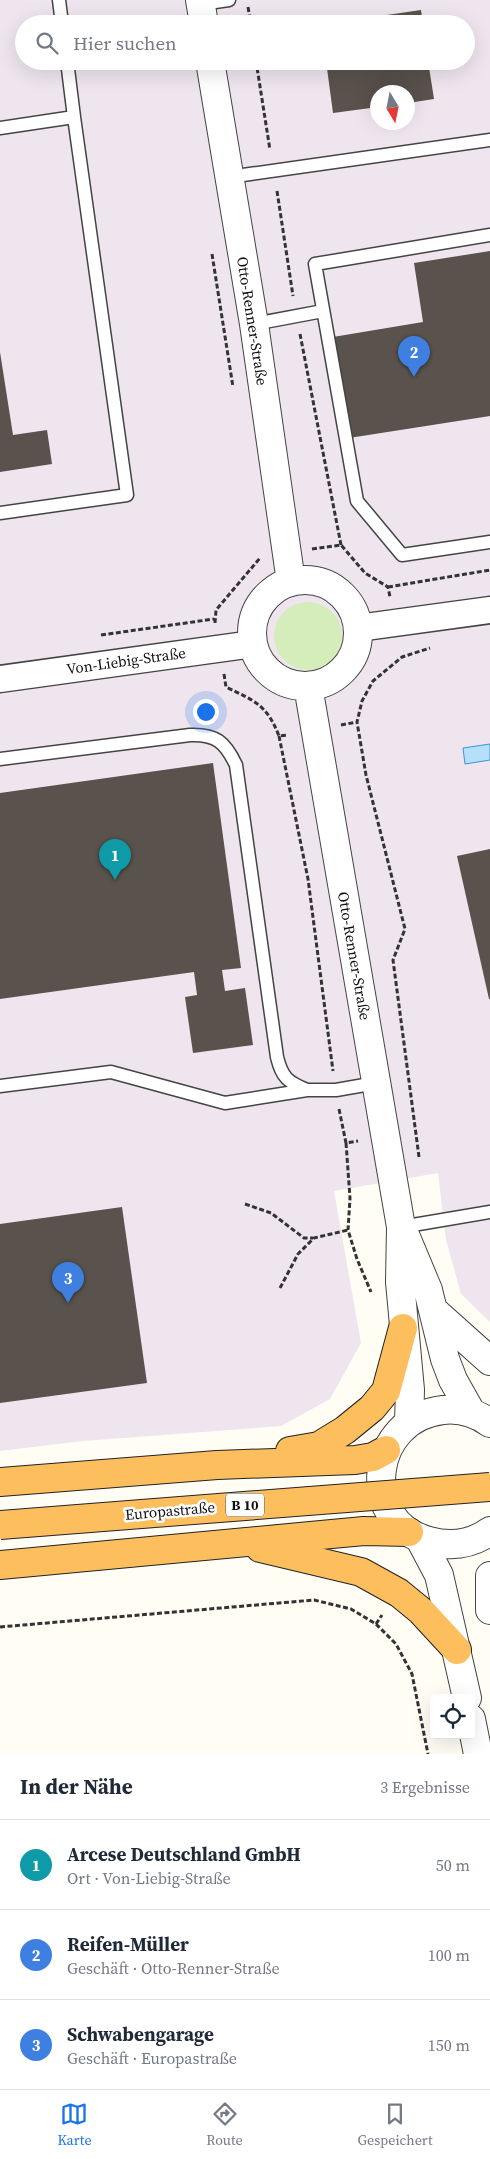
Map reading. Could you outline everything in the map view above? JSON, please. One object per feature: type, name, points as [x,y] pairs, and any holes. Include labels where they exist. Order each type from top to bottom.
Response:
[{"type":"highway","points":[[217,1465],[319,1446],[345,1430],[372,1408],[386,1391],[403,1328]]},
{"type":"highway","points":[[0,1482],[217,1465],[355,1460],[373,1457],[386,1450]]},
{"type":"highway","name":"Europastraße","points":[[0,1525],[490,1487]]},
{"type":"highway","points":[[0,1565],[364,1531],[414,1536]]},
{"type":"highway","points":[[240,1544],[361,1572],[399,1593],[421,1611],[457,1650]]},
{"type":"street","name":"Otto-Renner-Straße","points":[[211,70],[254,324],[291,582]]},
{"type":"street","points":[[318,581],[341,594],[352,610],[358,628],[354,652],[341,672],[320,684],[308,686],[283,682],[273,675],[260,661],[253,644],[252,630],[254,618],[260,605],[268,595],[279,587],[291,582],[318,581]]},
{"type":"street","points":[[358,628],[490,610]]},
{"type":"street","name":"Von-Liebig-Straße","points":[[0,679],[253,644]]},
{"type":"street","name":"Otto-Renner-Straße","points":[[308,686],[401,1227],[400,1282],[410,1390],[409,1422]]},
{"type":"street","name":"Otto-Renner-Straße","points":[[401,1227],[428,1290],[450,1373],[480,1418]]},
{"type":"street","points":[[433,1310],[490,1361]]},
{"type":"street","points":[[466,1694],[439,1575],[414,1536],[392,1515],[382,1491],[380,1478],[386,1450],[393,1438],[409,1422],[432,1411],[452,1409],[480,1418]]},
{"type":"street","points":[[414,1536],[442,1545],[456,1545],[469,1542],[490,1531]]},
{"type":"street","points":[[490,1576],[490,1610]]},
{"type":"street","points":[[475,1739],[478,1754]]},
{"type":"lane","points":[[59,0],[61,15]]},
{"type":"lane","points":[[202,9],[229,0]]},
{"type":"lane","points":[[0,513],[127,495],[68,70]]},
{"type":"lane","points":[[0,128],[74,117]]},
{"type":"lane","points":[[229,177],[490,140]]},
{"type":"lane","points":[[490,235],[315,264],[357,501],[402,555],[490,542]]},
{"type":"lane","points":[[254,324],[323,311]]},
{"type":"lane","points":[[0,760],[190,735],[205,735],[218,740],[230,751],[236,766],[280,1072],[290,1082],[307,1090]]},
{"type":"lane","points":[[0,1086],[111,1072],[225,1103],[307,1090],[336,1090],[376,1082]]},
{"type":"lane","points":[[401,1227],[490,1212]]},
{"type":"path","points":[[247,0],[250,15]]},
{"type":"path","points":[[211,247],[234,393]]},
{"type":"path","points":[[259,558],[341,545],[365,574],[388,587],[490,570]]},
{"type":"path","points":[[244,1204],[271,1213],[304,1238],[314,1238],[348,1230],[350,1198],[346,1143],[336,1090],[308,878],[279,736],[272,719],[255,701],[226,687],[214,618],[216,610],[224,598],[246,576],[259,558],[258,548]]},
{"type":"path","points":[[388,587],[402,657],[374,681],[362,701],[358,722],[366,775],[405,929],[393,960],[416,1130]]},
{"type":"path","points":[[97,636],[214,618]]},
{"type":"path","points":[[279,736],[358,722]]},
{"type":"path","points":[[346,1143],[386,1136]]},
{"type":"path","points":[[280,1288],[298,1254],[314,1238]]},
{"type":"path","points":[[0,1627],[314,1600],[351,1609],[376,1624],[396,1644],[412,1674],[428,1754]]},
{"type":"shaded area","points":[[0,0],[490,0],[490,1322],[461,1294],[446,1240],[438,1173],[334,1191],[361,1343],[330,1399],[281,1426],[83,1441],[0,1451]]},
{"type":"green space","points":[[308,602],[321,605],[332,612],[339,623],[342,636],[339,649],[332,660],[321,667],[308,670],[295,667],[284,660],[277,649],[274,636],[277,623],[284,612],[295,605]]},
{"type":"water","points":[[490,744],[490,760],[465,764],[463,748]]},
{"type":"building","points":[[421,10],[422,15],[387,15]]},
{"type":"building","points":[[327,70],[429,70],[434,99],[415,102],[415,85],[370,85],[370,108],[333,113]]},
{"type":"building","points":[[490,251],[490,416],[349,438],[333,337],[423,322],[414,263]]},
{"type":"building","points":[[0,352],[13,435],[47,430],[52,464],[0,472]]},
{"type":"building","points":[[213,763],[241,968],[222,970],[225,991],[245,988],[253,1045],[193,1053],[185,997],[197,995],[194,972],[0,999],[0,793]]},
{"type":"building","points":[[490,849],[490,999],[489,999],[457,856]]},
{"type":"building","points":[[122,1207],[147,1383],[0,1403],[0,1224]]},
{"type":"place","name":"Reifen-Müller","points":[[414,377]]},
{"type":"place","name":"Arcese Deutschland GmbH","points":[[115,880]]},
{"type":"place","name":"Schwabengarage","points":[[68,1303]]}]
